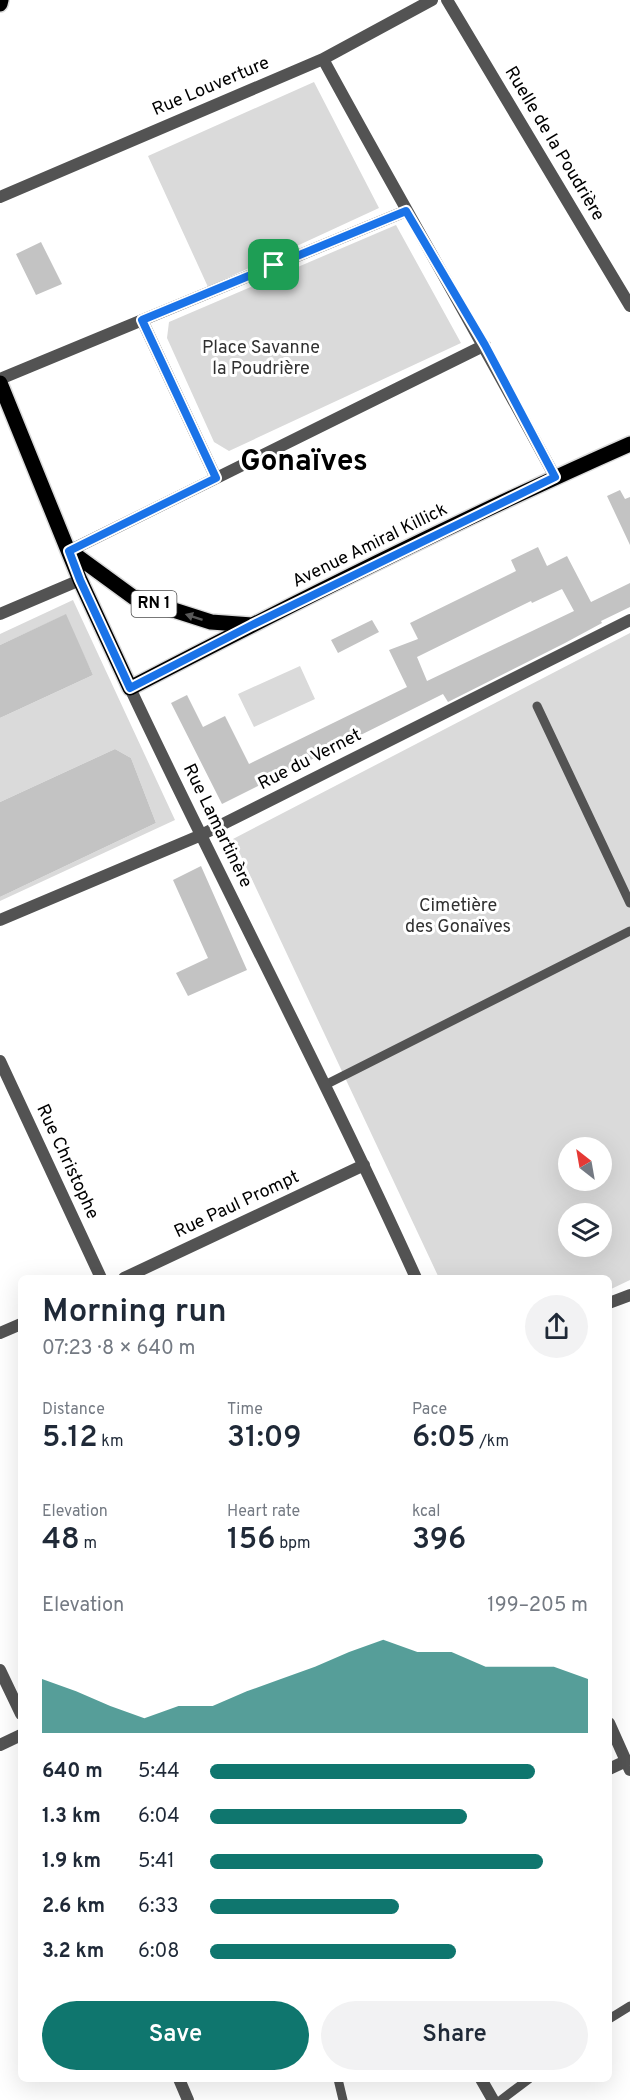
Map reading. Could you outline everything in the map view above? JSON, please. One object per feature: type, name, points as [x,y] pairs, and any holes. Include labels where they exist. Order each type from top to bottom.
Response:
[{"type":"main road","name":"Rue Lamartinère","points":[[0,381],[80,580],[130,688]]},
{"type":"main road","name":"Avenue Amiral Killick","points":[[130,688],[252,625],[555,477],[630,444]]},
{"type":"main road","name":"RN 1","points":[[69,551],[133,597],[211,622],[252,625]]},
{"type":"street","name":"Rue Louverture","points":[[0,197],[323,59],[432,0]]},
{"type":"street","name":"Ruelle de la Poudrière","points":[[447,0],[630,306]]},
{"type":"street","points":[[323,59],[406,211],[485,345],[555,477]]},
{"type":"street","points":[[0,381],[406,211]]},
{"type":"street","points":[[142,320],[216,478]]},
{"type":"street","points":[[69,551],[485,345]]},
{"type":"street","points":[[0,614],[80,580]]},
{"type":"street","name":"Rue du Vernet","points":[[0,920],[199,836],[630,620]]},
{"type":"street","name":"Rue Lamartinère","points":[[130,688],[199,836],[364,1164],[415,1275]]},
{"type":"street","name":"Rue Christophe","points":[[0,1061],[100,1275]]},
{"type":"street","name":"Rue Paul Prompt","points":[[130,1275],[364,1164]]},
{"type":"street","points":[[612,1302],[630,1295]]},
{"type":"street","points":[[0,1333],[18,1325]]},
{"type":"street","points":[[0,1670],[18,1708]]},
{"type":"street","points":[[612,1730],[628,1766],[612,1769]]},
{"type":"street","points":[[0,1745],[18,1736]]},
{"type":"street","points":[[180,2082],[188,2100]]},
{"type":"street","points":[[483,2082],[493,2100]]},
{"type":"lane","points":[[537,706],[630,903]]},
{"type":"lane","points":[[325,1085],[630,931]]},
{"type":"lane","points":[[612,2017],[630,2006]]},
{"type":"lane","points":[[339,2082],[343,2100]]},
{"type":"lane","points":[[501,2100],[525,2082]]},
{"type":"green space","points":[[314,82],[379,208],[208,287],[148,156]]},
{"type":"green space","name":"Place Savanne la Poudrière","points":[[396,225],[461,343],[229,451],[214,442],[167,338],[169,322]]},
{"type":"green space","points":[[73,600],[175,820],[0,901],[0,897],[156,823],[131,758],[115,749],[0,802],[0,718],[93,675],[65,615],[0,645],[0,634]]},
{"type":"green space","name":"Cimetière des Gonaïves","points":[[630,633],[630,1280],[612,1289],[612,1275],[438,1275],[233,839]]},
{"type":"green space","points":[[300,666],[315,699],[254,727],[238,694]]},
{"type":"building","points":[[41,242],[62,284],[36,295],[16,254]]},
{"type":"building","points":[[620,490],[625,499],[630,497],[630,545],[607,496]]},
{"type":"building","points":[[538,547],[547,566],[567,556],[591,602],[630,583],[630,607],[601,621],[602,623],[565,643],[448,702],[443,694],[222,804],[171,703],[187,695],[203,727],[225,716],[249,764],[407,687],[389,650],[418,639],[410,623],[516,571],[511,560]],"holes":[[[562,589],[574,611],[427,681],[417,657],[531,601],[532,603]]]},
{"type":"building","points":[[66,614],[93,675],[0,718],[0,645]]},
{"type":"building","points":[[372,620],[379,632],[338,653],[331,640]]},
{"type":"building","points":[[115,749],[131,758],[156,823],[0,897],[0,802]]},
{"type":"building","points":[[201,866],[247,970],[188,996],[176,973],[208,958],[173,880]]},
{"type":"district","name":"Gonaïves","points":[[304,462]]},
{"type":"route","points":[[406,211],[485,345],[555,477],[252,625],[130,688],[69,551],[216,478],[142,320],[274,265],[406,211]]}]
